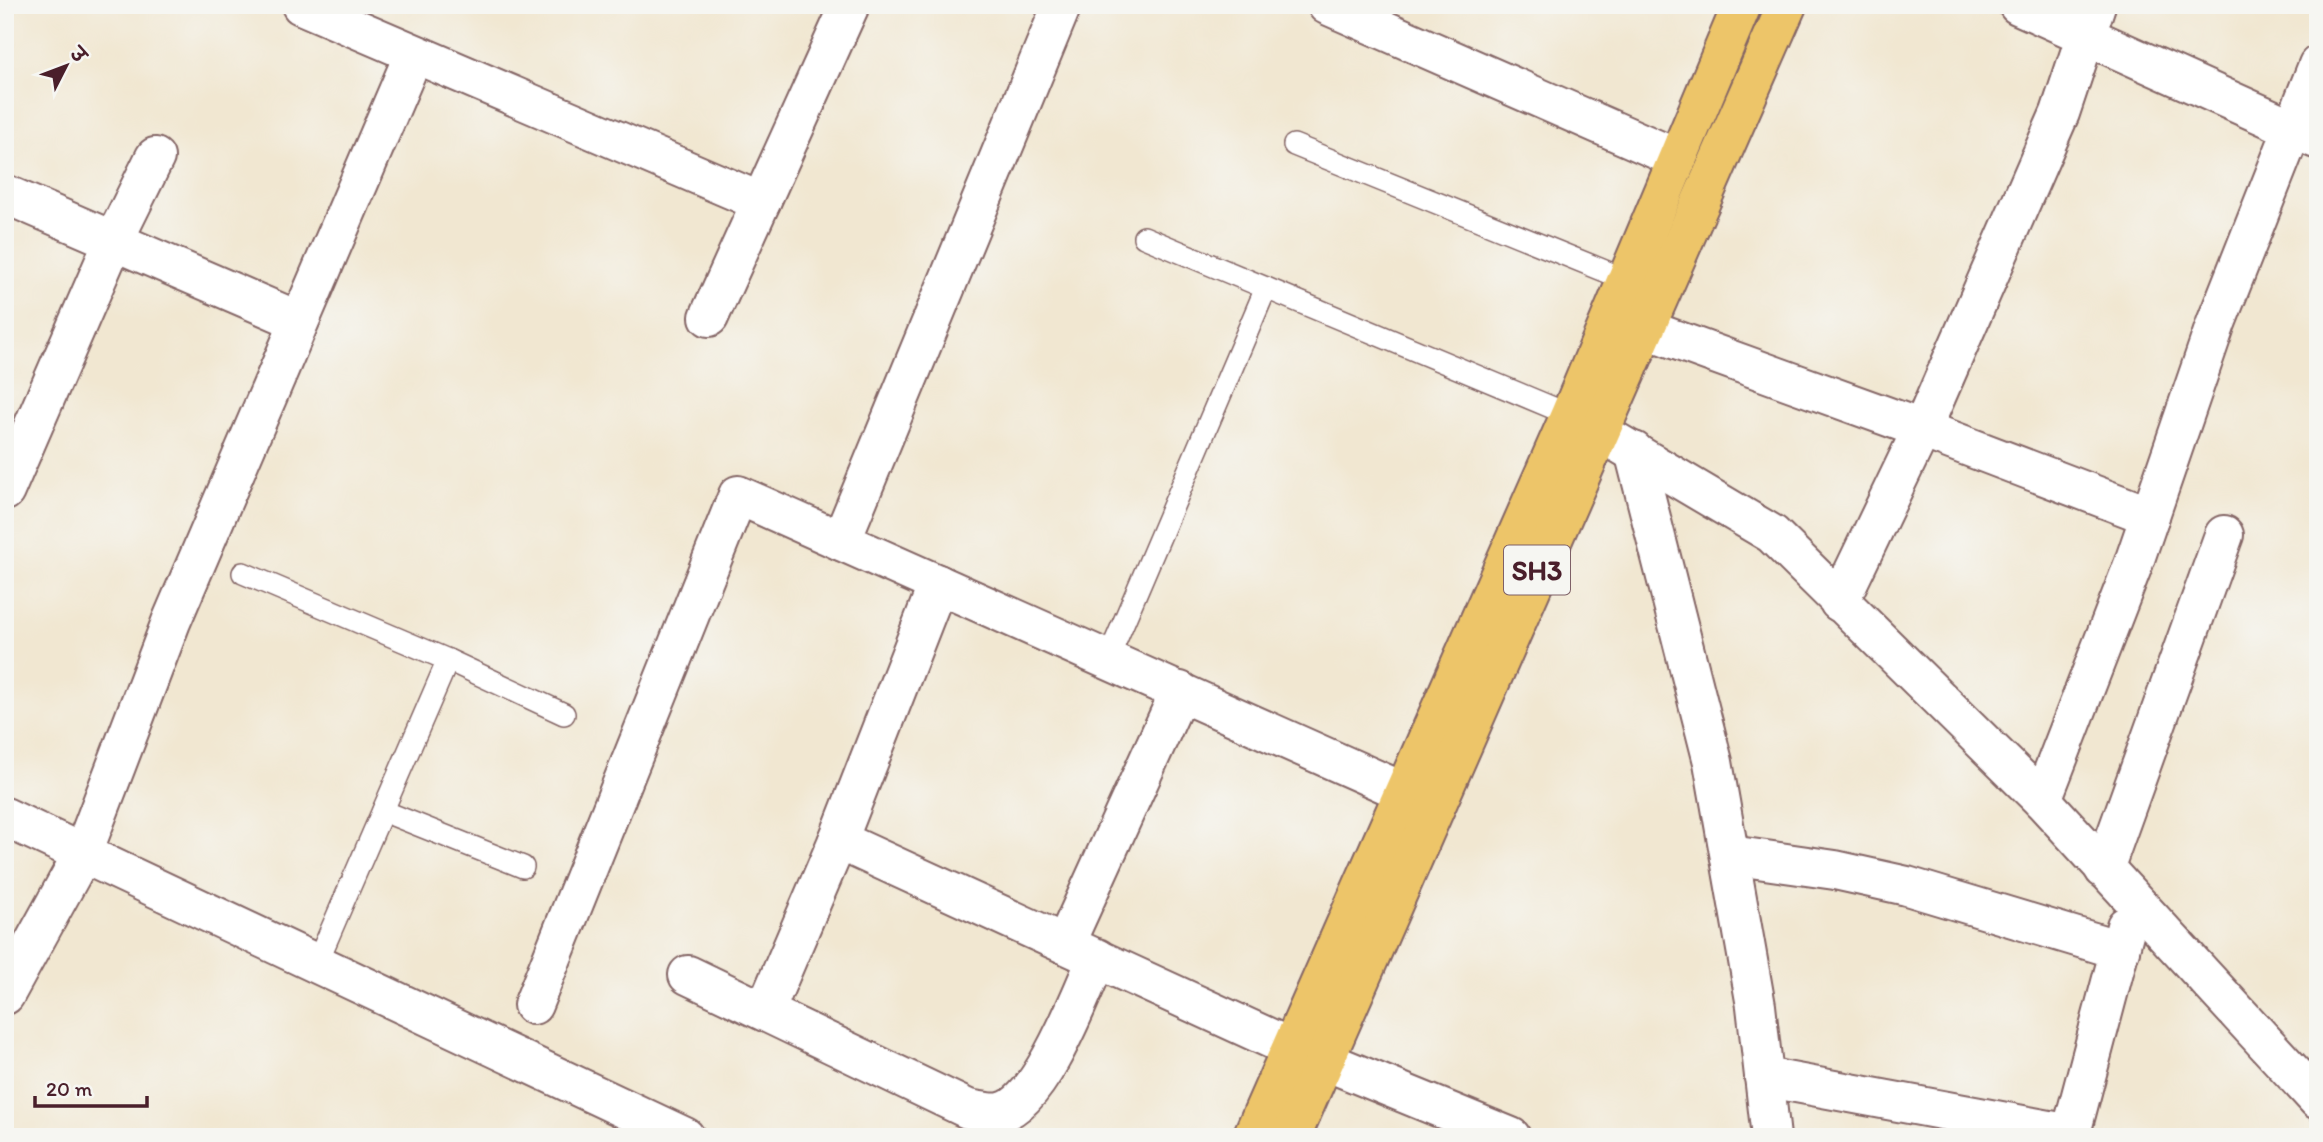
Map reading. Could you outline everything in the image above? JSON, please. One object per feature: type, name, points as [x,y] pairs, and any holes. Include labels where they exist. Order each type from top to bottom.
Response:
[{"type":"main road","name":"SH3","points":[[1252,1137],[1306,1054],[1584,423],[1627,280],[1742,5]]},
{"type":"main road","name":"SH3","points":[[1291,1137],[1306,1054],[1404,792],[1584,423],[1643,328],[1787,5]]},
{"type":"street","points":[[301,5],[761,202]]},
{"type":"street","points":[[709,317],[850,5]]},
{"type":"street","points":[[841,541],[1062,5]]},
{"type":"street","points":[[1327,5],[1676,158]]},
{"type":"street","points":[[2018,5],[2091,21],[2306,134]]},
{"type":"street","points":[[1839,602],[1922,429],[2060,113],[2091,21]]},
{"type":"street","points":[[5,995],[82,855],[171,622],[414,54]]},
{"type":"street","points":[[2042,800],[2150,516],[2216,323],[2306,134],[2318,65]]},
{"type":"street","points":[[5,491],[114,240],[155,157]]},
{"type":"street","points":[[5,194],[299,321]]},
{"type":"street","points":[[1643,328],[1922,429],[2150,516]]},
{"type":"street","points":[[1584,423],[1772,534],[2042,800],[2318,1100]]},
{"type":"street","points":[[1634,451],[1713,762],[1756,1006],[1771,1137]]},
{"type":"street","points":[[533,1005],[738,495],[1404,792]]},
{"type":"street","points":[[2104,869],[2224,535]]},
{"type":"street","points":[[765,1012],[838,840],[939,584]]},
{"type":"street","points":[[688,975],[968,1109],[1001,1112],[1023,1098],[1041,1075],[1081,951],[1180,691]]},
{"type":"street","points":[[5,817],[685,1137]]},
{"type":"street","points":[[838,840],[1306,1054],[1511,1137]]},
{"type":"street","points":[[1730,855],[1836,870],[1907,887],[2120,950]]},
{"type":"street","points":[[1765,1077],[2071,1135],[2133,900]]},
{"type":"lane","points":[[1294,145],[1627,280]]},
{"type":"lane","points":[[1143,237],[1584,423]]},
{"type":"lane","points":[[1108,659],[1266,288]]},
{"type":"lane","points":[[243,573],[448,660],[564,714]]},
{"type":"lane","points":[[316,965],[448,660]]},
{"type":"lane","points":[[383,811],[523,867]]}]
